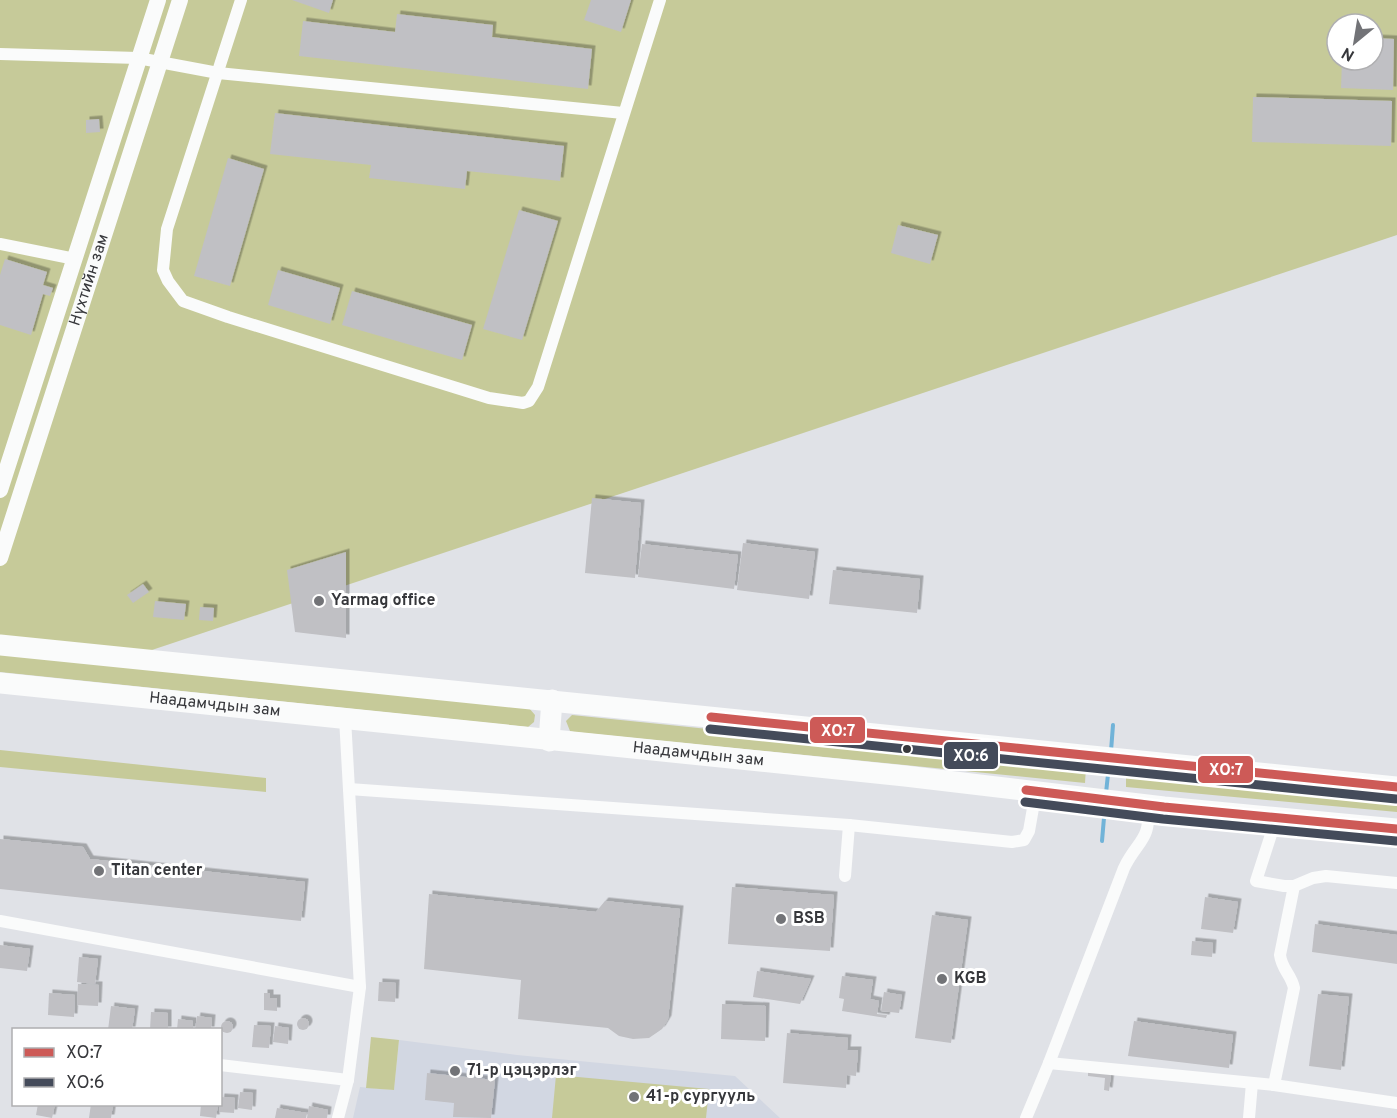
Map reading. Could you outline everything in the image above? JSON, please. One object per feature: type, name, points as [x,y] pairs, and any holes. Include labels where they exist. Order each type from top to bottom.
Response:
[{"type":"highway","points":[[0,645],[1397,787]]},
{"type":"highway","name":"Наадамчдын зам","points":[[0,683],[1397,829]]},
{"type":"highway","points":[[549,741],[552,700]]},
{"type":"main road","name":"Нүхтийн зам","points":[[0,490],[158,0]]},
{"type":"main road","name":"Нүхтийн зам","points":[[0,558],[180,0]]},
{"type":"street","points":[[241,0],[167,229],[163,270],[168,280],[183,301],[228,317],[489,398],[523,403],[529,401],[538,387],[660,0]]},
{"type":"street","points":[[0,54],[138,58],[218,73],[623,113]]},
{"type":"street","points":[[0,244],[75,259]]},
{"type":"street","points":[[338,1118],[348,1080],[360,987],[345,718]]},
{"type":"street","points":[[349,789],[849,825],[1011,842],[1023,840],[1029,831],[1036,791]]},
{"type":"street","points":[[1026,1118],[1124,868],[1146,834],[1149,821],[1148,804]]},
{"type":"street","points":[[1277,816],[1256,881],[1294,886],[1312,878],[1326,876],[1397,884]]},
{"type":"street","points":[[845,876],[849,825]]},
{"type":"street","points":[[1274,1085],[1294,988],[1292,980],[1281,965],[1280,955],[1294,886]]},
{"type":"street","points":[[0,921],[360,987]]},
{"type":"street","points":[[1049,1063],[1274,1085],[1397,1103]]},
{"type":"street","points":[[222,1065],[348,1080]]},
{"type":"street","points":[[1249,1118],[1252,1083]]},
{"type":"shaded area","points":[[399,1040],[517,1055],[735,1076],[780,1118],[353,1118],[360,1087],[394,1090]]},
{"type":"green space","points":[[0,0],[1397,0],[1397,235],[107,665],[529,708],[535,715],[534,722],[528,727],[0,672]]},
{"type":"green space","points":[[572,715],[1086,768],[1085,783],[574,732],[570,731],[566,721]]},
{"type":"green space","points":[[0,750],[266,778],[266,792],[0,767]]},
{"type":"green space","points":[[1126,772],[1397,799],[1397,812],[1126,787]]},
{"type":"green space","points":[[371,1037],[399,1040],[394,1090],[366,1088]]},
{"type":"green space","points":[[556,1075],[709,1089],[706,1118],[552,1118]]},
{"type":"building","points":[[292,0],[333,0],[329,13]]},
{"type":"building","points":[[591,0],[631,0],[621,32],[584,20]]},
{"type":"building","points":[[397,14],[493,25],[492,37],[592,49],[588,89],[299,56],[303,21],[395,32]]},
{"type":"building","points":[[1385,39],[1394,39],[1393,90],[1341,88],[1342,72],[1385,72]]},
{"type":"building","points":[[1253,97],[1392,101],[1391,146],[1252,142]]},
{"type":"building","points":[[275,113],[564,146],[560,181],[467,171],[465,189],[369,178],[371,165],[270,154]]},
{"type":"building","points":[[99,119],[100,132],[86,133],[86,120]]},
{"type":"building","points":[[228,158],[264,169],[230,286],[194,276]]},
{"type":"building","points":[[519,210],[558,221],[522,340],[483,329]]},
{"type":"building","points":[[898,225],[938,235],[930,264],[891,253]]},
{"type":"building","points":[[5,259],[47,272],[43,285],[53,288],[50,296],[43,294],[31,335],[0,325],[0,275]]},
{"type":"building","points":[[278,270],[340,288],[330,324],[268,305]]},
{"type":"building","points":[[352,291],[472,325],[462,360],[342,325]]},
{"type":"building","points":[[592,498],[641,503],[635,578],[585,573]]},
{"type":"building","points":[[743,543],[815,552],[809,599],[737,590]]},
{"type":"building","points":[[642,544],[738,555],[734,589],[638,577]]},
{"type":"building","name":"Yarmag office","points":[[346,552],[346,638],[295,632],[287,570]]},
{"type":"building","points":[[833,570],[920,579],[917,613],[829,604]]},
{"type":"building","points":[[143,584],[149,592],[133,603],[127,595]]},
{"type":"building","points":[[155,601],[186,604],[184,620],[153,617]]},
{"type":"building","points":[[200,607],[214,608],[213,621],[199,620]]},
{"type":"building","name":"Titan center","points":[[0,839],[83,847],[90,859],[305,882],[301,921],[0,889]]},
{"type":"building","name":"BSB","points":[[732,887],[834,895],[830,951],[728,944]]},
{"type":"building","points":[[429,894],[596,912],[605,901],[680,909],[668,1019],[662,1029],[649,1038],[633,1039],[619,1036],[608,1028],[518,1019],[521,980],[424,969]]},
{"type":"building","points":[[1205,897],[1238,902],[1233,933],[1201,929]]},
{"type":"building","name":"KGB","points":[[932,915],[968,920],[951,1043],[915,1038]]},
{"type":"building","points":[[1315,924],[1397,935],[1397,964],[1312,952]]},
{"type":"building","points":[[1192,941],[1213,943],[1212,957],[1191,955]]},
{"type":"building","points":[[0,945],[30,949],[27,971],[0,968]]},
{"type":"building","points":[[79,957],[98,959],[95,984],[77,982]]},
{"type":"building","points":[[757,971],[811,979],[800,1004],[753,997]]},
{"type":"building","points":[[842,976],[873,980],[870,999],[879,1001],[877,1014],[887,1015],[886,1018],[842,1011],[844,999],[839,998]]},
{"type":"building","points":[[379,982],[396,983],[395,1002],[378,1001]]},
{"type":"building","points":[[78,984],[99,985],[98,1006],[77,1005]]},
{"type":"building","points":[[884,992],[902,995],[899,1013],[881,1011]]},
{"type":"building","points":[[49,993],[75,995],[74,1017],[48,1015]]},
{"type":"building","points":[[264,993],[270,993],[270,998],[277,998],[277,1011],[264,1010]]},
{"type":"building","points":[[1318,994],[1349,997],[1341,1070],[1309,1066]]},
{"type":"building","points":[[722,1004],[766,1006],[765,1041],[721,1039]]},
{"type":"building","points":[[111,1006],[135,1009],[132,1028],[108,1028]]},
{"type":"building","points":[[151,1012],[168,1013],[168,1028],[150,1028]]},
{"type":"building","points":[[197,1016],[212,1018],[211,1028],[195,1028]]},
{"type":"building","points":[[305,1018],[309,1024],[305,1030],[301,1030],[297,1022]]},
{"type":"building","points":[[178,1019],[193,1021],[193,1028],[177,1028]]},
{"type":"building","points":[[225,1021],[233,1025],[229,1033],[225,1033],[221,1028]]},
{"type":"building","points":[[1134,1021],[1233,1035],[1229,1068],[1128,1056]]},
{"type":"building","points":[[254,1025],[271,1026],[269,1048],[252,1047]]},
{"type":"building","points":[[275,1026],[289,1028],[288,1044],[273,1042]]},
{"type":"building","points":[[787,1033],[848,1038],[847,1050],[858,1050],[856,1076],[847,1075],[846,1088],[783,1083]]},
{"type":"building","points":[[1088,1072],[1111,1074],[1109,1091],[1104,1090],[1105,1078],[1088,1076]]},
{"type":"building","points":[[427,1073],[495,1080],[491,1118],[453,1117],[454,1103],[425,1100]]},
{"type":"building","points":[[240,1092],[253,1093],[252,1110],[238,1108]]},
{"type":"building","points":[[222,1097],[235,1098],[234,1113],[219,1112]]},
{"type":"building","points":[[38,1106],[55,1106],[52,1118],[36,1115]]},
{"type":"building","points":[[91,1106],[113,1106],[111,1118],[89,1118]]},
{"type":"building","points":[[201,1106],[218,1106],[216,1118],[200,1116]]},
{"type":"building","points":[[309,1106],[328,1110],[327,1118],[307,1118]]},
{"type":"building","points":[[277,1108],[307,1113],[306,1118],[275,1118]]},
{"type":"waterway","points":[[1111,751],[1113,725]]},
{"type":"waterway","points":[[1106,793],[1109,765]]},
{"type":"waterway","points":[[1102,841],[1105,806]]},
{"type":"transit line","name":"ХО:7","points":[[711,717],[1397,787]]},
{"type":"transit line","name":"ХО:6","points":[[710,729],[1396,799]]},
{"type":"transit line","name":"ХО:7","points":[[1026,790],[1164,807],[1397,829]]},
{"type":"transit line","name":"ХО:6","points":[[1025,802],[1163,819],[1396,841]]},
{"type":"place","name":"Yarmag office","points":[[319,601]]},
{"type":"place","name":"Titan center","points":[[99,871]]},
{"type":"place","name":"BSB","points":[[781,919]]},
{"type":"place","name":"KGB","points":[[942,979]]},
{"type":"place","name":"71-р цэцэрлэг","points":[[455,1071]]},
{"type":"place","name":"41-р сургууль","points":[[634,1097]]}]
